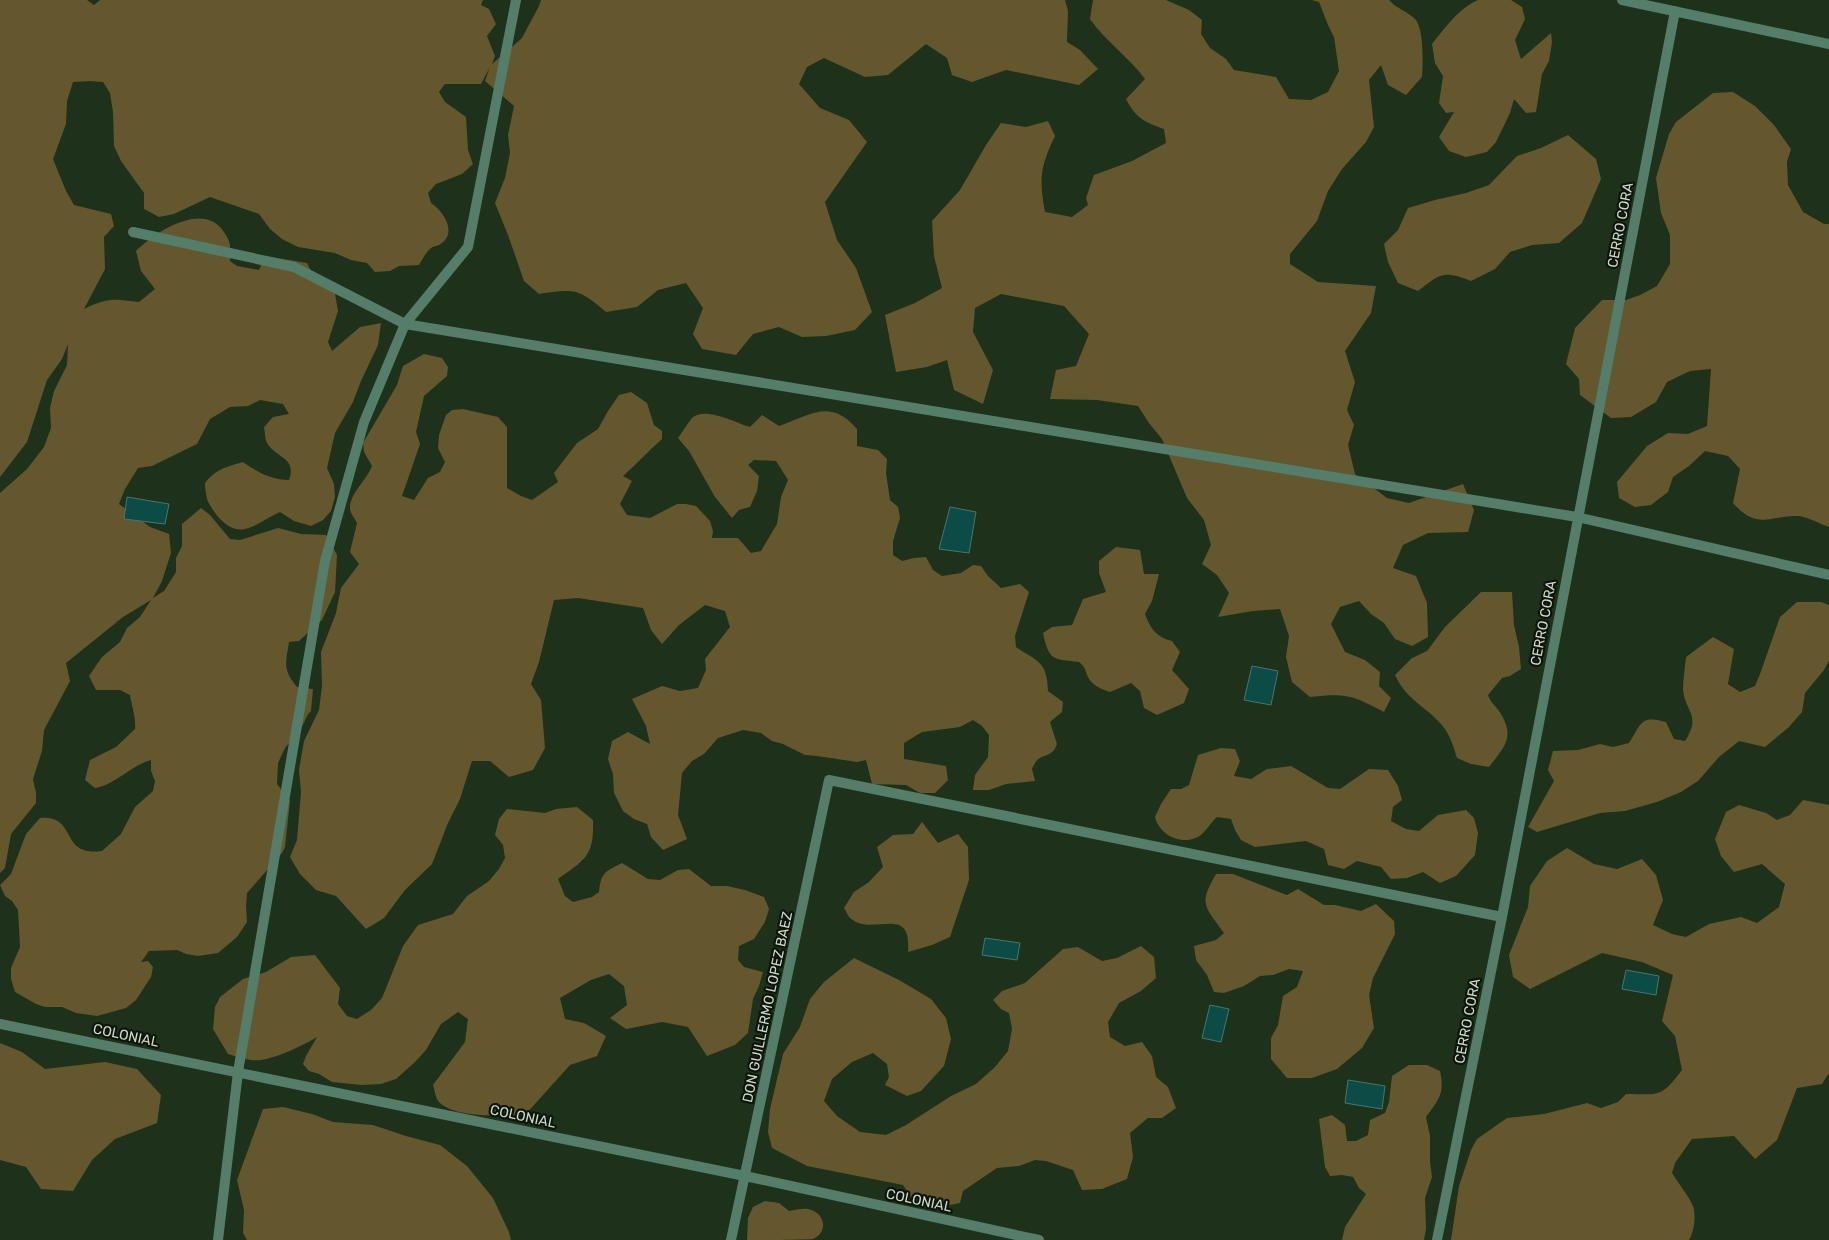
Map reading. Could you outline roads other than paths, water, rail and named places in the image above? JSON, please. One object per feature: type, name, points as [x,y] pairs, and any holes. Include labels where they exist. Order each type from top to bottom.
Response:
[{"type":"street","points":[[218,1240],[238,1072],[325,561],[364,422],[405,324],[468,247],[516,0]]},
{"type":"street","points":[[1622,0],[1829,44]]},
{"type":"street","name":"CERRO CORA","points":[[1437,1240],[1502,917],[1577,516],[1675,11]]},
{"type":"street","points":[[133,232],[294,267],[405,324],[1577,516],[1829,575]]},
{"type":"street","name":"DON GUILLERMO LOPEZ BAEZ","points":[[731,1240],[829,780],[1502,917]]},
{"type":"street","name":"COLONIAL","points":[[0,1024],[745,1176],[1039,1240]]},
{"type":"water","points":[[127,497],[169,504],[165,524],[124,519]]},
{"type":"water","points":[[950,507],[976,512],[969,553],[939,549]]},
{"type":"water","points":[[1252,666],[1278,671],[1271,705],[1244,700]]},
{"type":"water","points":[[985,938],[1020,943],[1017,960],[982,955]]},
{"type":"water","points":[[1626,970],[1659,976],[1656,995],[1622,989]]},
{"type":"water","points":[[1210,1005],[1229,1009],[1221,1042],[1202,1038]]},
{"type":"water","points":[[1348,1080],[1385,1086],[1382,1109],[1345,1103]]}]
